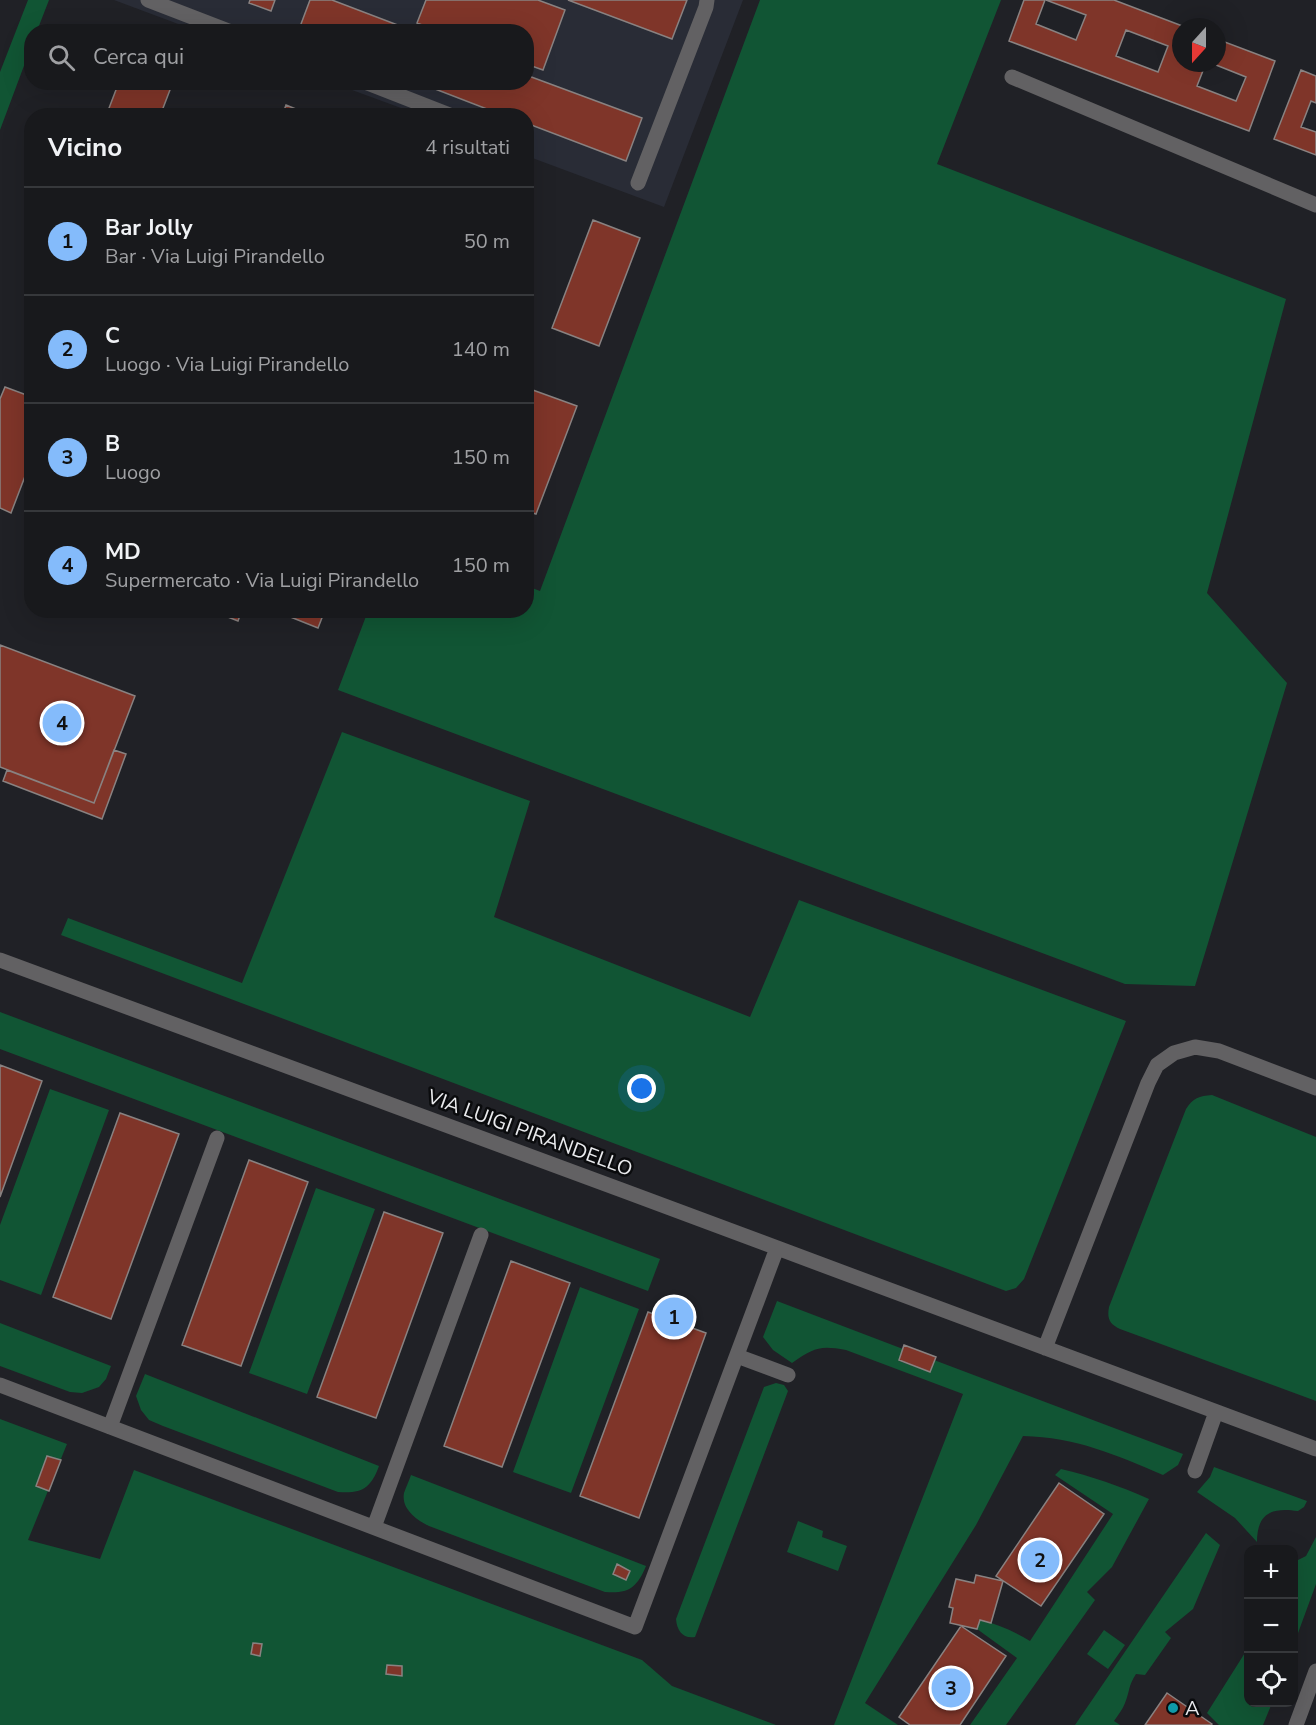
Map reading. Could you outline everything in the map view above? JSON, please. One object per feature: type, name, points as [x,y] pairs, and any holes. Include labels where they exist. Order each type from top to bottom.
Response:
[{"type":"street","points":[[148,0],[210,24]]},
{"type":"street","points":[[639,183],[707,0]]},
{"type":"street","points":[[1012,77],[1316,206]]},
{"type":"street","points":[[385,90],[432,108]]},
{"type":"street","name":"VIA LUIGI PIRANDELLO","points":[[0,960],[1316,1449]]},
{"type":"street","points":[[1045,1348],[1157,1065],[1174,1053],[1195,1047],[1203,1048],[1220,1051],[1316,1089]]},
{"type":"street","points":[[110,1427],[218,1138]]},
{"type":"street","points":[[374,1527],[481,1235]]},
{"type":"street","points":[[0,1384],[635,1627],[777,1248]]},
{"type":"street","points":[[737,1356],[788,1375]]},
{"type":"street","points":[[1195,1471],[1216,1412]]},
{"type":"street","points":[[1296,1725],[1316,1671]]},
{"type":"shaded area","points":[[114,0],[743,0],[664,207],[534,159],[534,108],[401,108],[352,90],[534,90],[534,24],[178,24]]},
{"type":"green space","points":[[28,0],[49,0],[40,24],[24,24],[24,66],[0,130],[0,72]]},
{"type":"green space","points":[[760,0],[1001,0],[937,164],[1286,299],[1207,593],[1287,683],[1195,986],[1125,984],[338,690],[365,618],[534,618],[534,589],[540,591]]},
{"type":"green space","points":[[342,732],[530,801],[494,917],[750,1017],[799,900],[1126,1021],[1024,1279],[1016,1288],[1006,1291],[61,935],[68,918],[242,983]]},
{"type":"green space","points":[[0,1012],[660,1259],[648,1291],[0,1049]]},
{"type":"green space","points":[[50,1089],[109,1110],[41,1295],[0,1280],[0,1225]]},
{"type":"green space","points":[[1212,1095],[1316,1137],[1316,1401],[1120,1329],[1110,1320],[1109,1307],[1186,1109],[1197,1098]]},
{"type":"green space","points":[[316,1188],[375,1209],[307,1394],[249,1373]]},
{"type":"green space","points":[[580,1287],[639,1309],[571,1493],[513,1472]]},
{"type":"green space","points":[[777,1301],[903,1349],[899,1361],[930,1372],[934,1360],[1183,1454],[1178,1465],[1163,1475],[1095,1448],[1061,1440],[1023,1436],[976,1525],[865,1703],[898,1725],[834,1725],[963,1394],[846,1350],[817,1349],[792,1363],[773,1350],[763,1337]]},
{"type":"green space","points":[[0,1323],[111,1366],[106,1379],[99,1387],[82,1393],[70,1392],[0,1366]]},
{"type":"green space","points":[[145,1374],[379,1466],[376,1474],[364,1488],[353,1492],[338,1492],[149,1420],[141,1410],[136,1396]]},
{"type":"green space","points":[[776,1383],[784,1385],[788,1391],[695,1637],[687,1637],[679,1630],[676,1619],[764,1387]]},
{"type":"green space","points":[[0,1419],[67,1444],[28,1540],[100,1559],[134,1470],[642,1660],[672,1686],[776,1725],[0,1725]]},
{"type":"green space","points":[[1214,1467],[1307,1501],[1298,1511],[1274,1511],[1263,1518],[1257,1542],[1235,1518],[1197,1492],[1210,1477]]},
{"type":"green space","points":[[1061,1469],[1105,1482],[1149,1499],[1112,1567],[1087,1592],[1095,1600],[1006,1725],[970,1725],[1017,1658],[977,1629],[980,1620],[1030,1641],[1113,1514],[1055,1475]]},
{"type":"green space","points":[[411,1475],[646,1566],[639,1580],[631,1588],[620,1592],[605,1592],[429,1526],[415,1517],[405,1504],[404,1493]]},
{"type":"green space","points":[[798,1521],[823,1531],[822,1537],[847,1546],[838,1571],[787,1552]]},
{"type":"green space","points":[[1206,1533],[1220,1545],[1193,1609],[1165,1632],[1171,1638],[1145,1675],[1136,1674],[1124,1705],[1114,1721],[1120,1725],[1075,1725]]},
{"type":"green space","points":[[1316,1537],[1316,1584],[1298,1633],[1298,1560],[1306,1556]]},
{"type":"green space","points":[[1104,1630],[1125,1645],[1108,1669],[1087,1654]]},
{"type":"green space","points":[[1244,1654],[1244,1707],[1270,1707],[1263,1725],[1219,1725],[1207,1713]]},
{"type":"building","points":[[250,0],[275,0],[271,11],[249,3]]},
{"type":"building","points":[[310,0],[332,0],[395,24],[301,24]]},
{"type":"building","points":[[426,0],[538,0],[565,10],[543,70],[534,67],[534,24],[417,23]]},
{"type":"building","points":[[568,0],[687,0],[672,39]]},
{"type":"building","points":[[1024,0],[1045,0],[1036,24],[1076,40],[1086,15],[1046,0],[1114,0],[1172,22],[1172,72],[1202,72],[1197,86],[1236,101],[1246,77],[1226,69],[1226,42],[1275,61],[1249,131],[1009,41]],"holes":[[[1126,30],[1168,46],[1158,72],[1116,56]]]},
{"type":"building","points":[[1301,70],[1316,76],[1316,103],[1311,101],[1301,127],[1316,132],[1316,155],[1274,139]]},
{"type":"building","points":[[534,78],[642,118],[626,161],[534,126],[534,108],[484,108],[438,90],[534,90]]},
{"type":"building","points":[[116,90],[170,90],[163,108],[109,108]]},
{"type":"building","points":[[593,220],[640,238],[599,346],[552,328]]},
{"type":"building","points":[[5,387],[24,394],[24,479],[11,513],[0,508],[0,399]]},
{"type":"building","points":[[534,390],[577,406],[536,514],[534,513]]},
{"type":"building","points":[[293,618],[322,618],[318,628]]},
{"type":"building","points":[[0,645],[135,696],[94,803],[0,767]]},
{"type":"building","points":[[114,750],[126,754],[102,819],[3,781],[7,770],[94,803]]},
{"type":"building","points":[[0,1065],[42,1081],[0,1197]]},
{"type":"building","points":[[120,1113],[179,1134],[111,1319],[53,1297]]},
{"type":"building","points":[[249,1160],[308,1182],[241,1366],[182,1345]]},
{"type":"building","points":[[384,1212],[443,1233],[376,1418],[317,1397]]},
{"type":"building","points":[[511,1261],[570,1283],[502,1467],[444,1446]]},
{"type":"building","points":[[648,1312],[706,1333],[639,1518],[580,1496]]},
{"type":"building","points":[[904,1345],[936,1357],[930,1372],[899,1360]]},
{"type":"building","points":[[47,1456],[61,1460],[49,1491],[36,1486]]},
{"type":"building","points":[[1059,1483],[1104,1514],[1041,1606],[996,1576]]},
{"type":"building","points":[[617,1564],[630,1571],[626,1580],[613,1574]]},
{"type":"building","points":[[976,1575],[1003,1581],[991,1623],[980,1620],[977,1629],[950,1623],[953,1608],[949,1607],[956,1579],[974,1583]]},
{"type":"building","points":[[961,1626],[1006,1656],[960,1725],[910,1725],[899,1717]]},
{"type":"building","points":[[253,1643],[262,1644],[260,1656],[251,1654]]},
{"type":"building","points":[[387,1665],[402,1666],[402,1676],[386,1674]]},
{"type":"building","name":"A","points":[[1167,1693],[1212,1724],[1145,1725]]},
{"type":"place","name":"MD","points":[[62,723]]},
{"type":"place","name":"Bar Jolly","points":[[674,1317]]},
{"type":"place","name":"C","points":[[1040,1560]]},
{"type":"place","name":"B","points":[[951,1688]]},
{"type":"place","name":"A","points":[[1173,1708]]}]
